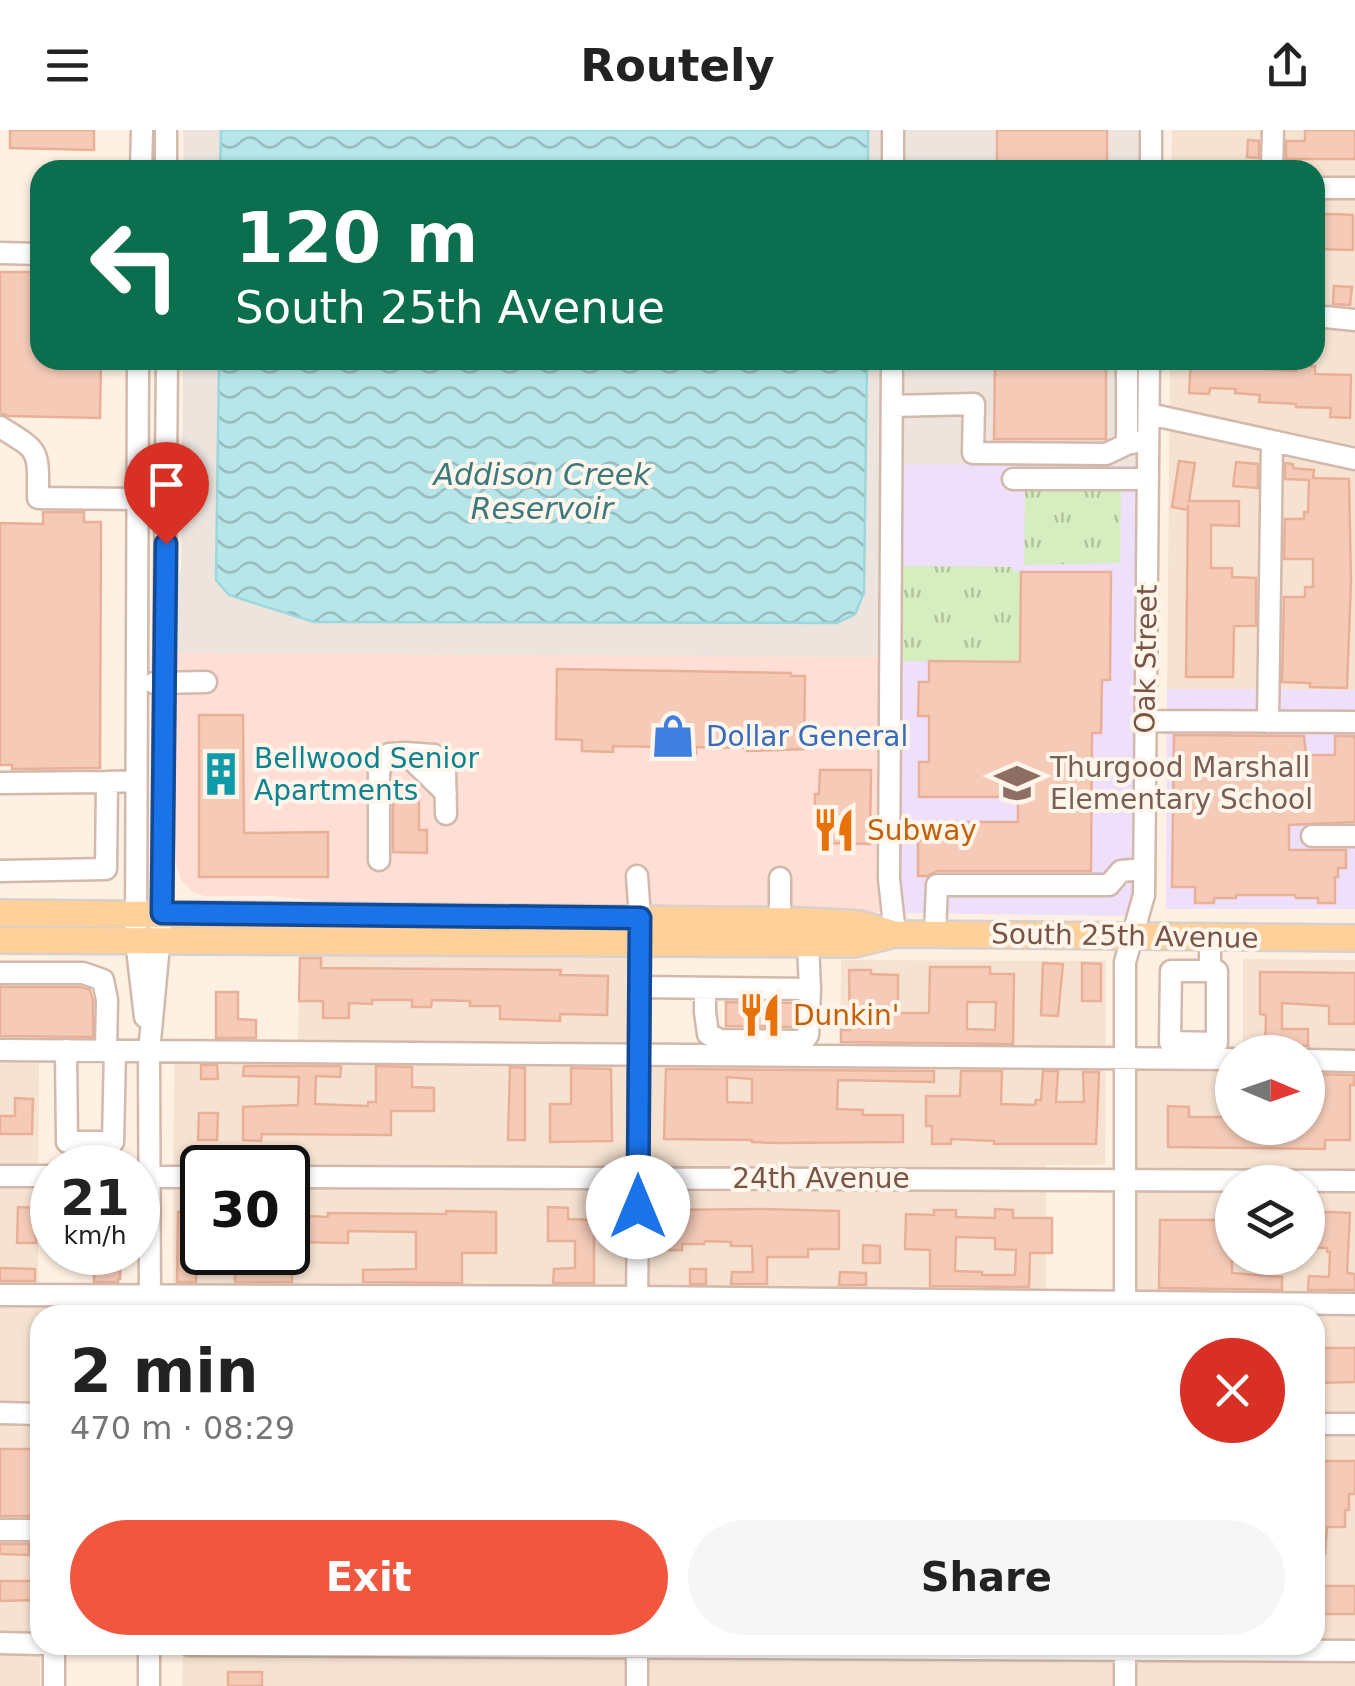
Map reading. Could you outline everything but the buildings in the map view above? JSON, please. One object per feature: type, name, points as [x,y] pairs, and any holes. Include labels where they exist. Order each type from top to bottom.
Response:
[{"type":"main road","name":"South 25th Avenue","points":[[0,913],[780,920],[860,924],[895,934]]},
{"type":"main road","points":[[493,917],[493,944]]},
{"type":"main road","name":"South 25th Avenue","points":[[0,940],[855,944],[895,934],[1355,938]]},
{"type":"street","points":[[141,160],[142,130]]},
{"type":"street","points":[[166,130],[166,160]]},
{"type":"street","points":[[893,130],[893,160]]},
{"type":"street","points":[[1151,130],[1151,160]]},
{"type":"street","points":[[1272,160],[1273,130]]},
{"type":"street","points":[[1325,188],[1355,188]]},
{"type":"street","points":[[0,253],[30,254]]},
{"type":"street","points":[[1325,317],[1355,320]]},
{"type":"street","points":[[138,370],[136,913],[149,940],[150,1052],[145,1145]]},
{"type":"street","points":[[149,940],[162,913],[166,370]]},
{"type":"street","points":[[892,370],[888,879],[895,934]]},
{"type":"street","points":[[892,406],[974,404],[973,452],[1106,454],[1138,442],[1129,370]]},
{"type":"street","name":"Oak Street","points":[[1125,1305],[1125,962],[1144,895],[1148,478],[1138,442],[1149,414],[1149,370]]},
{"type":"street","points":[[1149,414],[1355,459]]},
{"type":"street","points":[[0,427],[34,450],[38,498],[138,498]]},
{"type":"street","points":[[1268,722],[1272,441]]},
{"type":"street","points":[[1012,479],[1148,478]]},
{"type":"street","points":[[137,683],[206,682]]},
{"type":"street","points":[[1146,721],[1355,722]]},
{"type":"street","points":[[379,860],[380,770],[389,754],[405,753],[446,804]]},
{"type":"street","points":[[0,784],[136,781]]},
{"type":"street","points":[[0,871],[106,869],[107,782]]},
{"type":"street","points":[[106,804],[136,804]]},
{"type":"street","points":[[1312,836],[1355,836]]},
{"type":"street","points":[[106,857],[136,855]]},
{"type":"street","points":[[934,934],[937,885],[1109,884],[1122,871],[1144,869]]},
{"type":"street","points":[[637,876],[638,1305]]},
{"type":"street","points":[[780,878],[780,920]]},
{"type":"street","points":[[1210,936],[1210,971]]},
{"type":"street","points":[[705,988],[706,1027],[713,1039],[805,1039],[810,989],[808,944]]},
{"type":"street","points":[[0,973],[83,973],[103,980],[108,1000],[112,1142],[68,1142],[66,1050]]},
{"type":"street","points":[[640,987],[810,989]]},
{"type":"street","points":[[0,1050],[1215,1059]]},
{"type":"street","points":[[1325,1060],[1355,1061]]},
{"type":"street","points":[[0,1176],[30,1176]]},
{"type":"street","name":"24th Avenue","points":[[310,1177],[1355,1182]]},
{"type":"street","points":[[0,1295],[150,1305],[148,1275]]},
{"type":"street","points":[[1309,1305],[1355,1304]]},
{"type":"street","points":[[0,1413],[30,1414]]},
{"type":"street","points":[[1325,1424],[1355,1424]]},
{"type":"street","points":[[0,1530],[30,1530]]},
{"type":"street","points":[[0,1644],[30,1644]]},
{"type":"street","points":[[1325,1651],[1355,1651]]},
{"type":"street","points":[[54,1655],[54,1686]]},
{"type":"street","points":[[149,1655],[149,1686]]},
{"type":"street","points":[[637,1655],[637,1686]]},
{"type":"street","points":[[1125,1655],[1125,1686]]},
{"type":"shaded area","points":[[183,130],[1142,130],[1142,160],[184,160]]},
{"type":"shaded area","points":[[1172,130],[1355,130],[1355,690],[1167,689],[1170,370],[1325,370],[1325,160],[1171,160]]},
{"type":"shaded area","name":"Addison Creek Reservoir","points":[[183,370],[1140,370],[1139,465],[902,464],[900,657],[175,653],[176,582],[181,571]]},
{"type":"shaded area","name":"Thurgood Marshall Elementary School","points":[[902,464],[1139,465],[1134,904],[1128,915],[898,913]]},
{"type":"shaded area","points":[[175,653],[900,657],[898,913],[747,906],[347,904],[273,896],[204,896],[182,881],[176,865]]},
{"type":"shaded area","points":[[1167,689],[1355,690],[1355,909],[1166,909]]},
{"type":"shaded area","points":[[299,954],[636,955],[635,1057],[840,1059],[841,960],[1106,961],[1105,1165],[1046,1165],[1046,1305],[310,1305],[310,1299],[173,1298],[174,1057],[298,1058]]},
{"type":"shaded area","points":[[1243,959],[1355,960],[1355,1686],[182,1686],[183,1655],[1325,1655],[1325,1305],[1133,1305],[1134,1056],[1215,1056],[1215,1145],[1325,1145],[1325,1035],[1243,1035]]},
{"type":"shaded area","points":[[0,1058],[39,1058],[39,1145],[30,1145],[30,1275],[38,1275],[38,1294],[127,1295],[127,1305],[30,1305],[30,1655],[40,1655],[40,1686],[0,1686]]},
{"type":"green space","points":[[1025,490],[1121,490],[1120,563],[1024,565]]},
{"type":"green space","points":[[901,566],[1013,567],[1013,571],[1021,572],[1020,662],[900,661]]},
{"type":"green space","points":[[172,1302],[290,1302],[290,1305]]},
{"type":"water","points":[[221,130],[868,130],[868,160],[220,160]]},
{"type":"water","name":"Addison Creek Reservoir","points":[[219,370],[867,370],[864,593],[855,614],[837,623],[314,622],[229,595],[216,580]]},
{"type":"place","name":"Dollar General","points":[[673,736]]},
{"type":"place","name":"Bellwood Senior Apartments","points":[[221,774]]},
{"type":"place","name":"Thurgood Marshall Elementary School","points":[[1017,783]]},
{"type":"place","name":"Subway","points":[[834,830]]},
{"type":"place","name":"Dunkin'","points":[[760,1015]]},
{"type":"route","points":[[166,544],[162,913],[640,918],[638,1207]]}]
